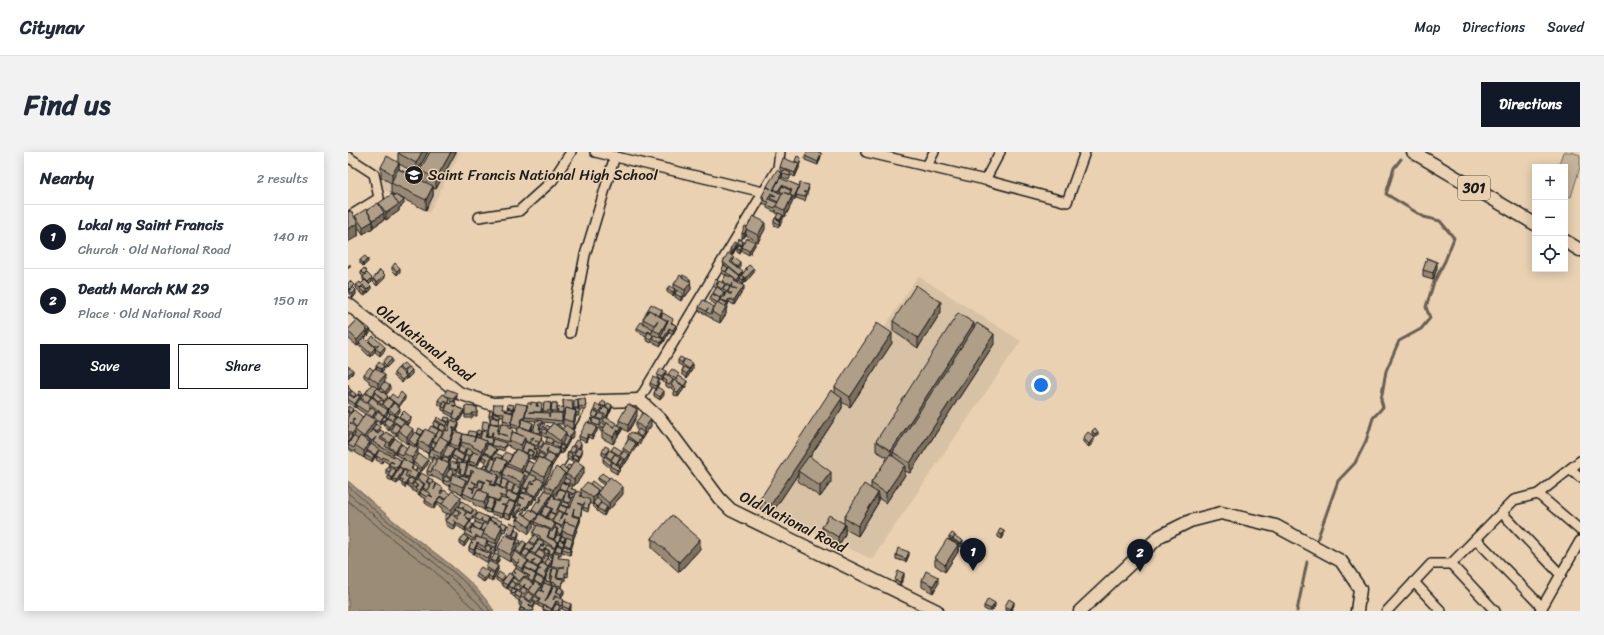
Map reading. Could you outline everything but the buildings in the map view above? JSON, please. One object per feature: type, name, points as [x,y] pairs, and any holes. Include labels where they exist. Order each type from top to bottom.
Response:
[{"type":"main road","name":"301","points":[[1412,152],[1532,222]]},
{"type":"main road","points":[[1568,243],[1580,250]]},
{"type":"main road","name":"Old National Road","points":[[348,304],[459,393],[492,404],[639,400],[661,420],[719,498],[731,510],[937,611]]},
{"type":"main road","points":[[1080,611],[1160,536],[1190,521],[1221,513],[1276,526],[1341,561],[1360,589],[1357,611]]},
{"type":"street","points":[[479,217],[519,211],[552,181],[572,152]]},
{"type":"street","points":[[595,152],[763,192]]},
{"type":"street","points":[[639,400],[778,168],[780,152]]},
{"type":"street","points":[[866,152],[985,180],[1067,202],[1085,152]]},
{"type":"street","points":[[927,166],[934,152]]},
{"type":"street","points":[[985,180],[1000,152]]},
{"type":"street","points":[[570,333],[585,255],[616,156]]},
{"type":"street","points":[[348,157],[374,174],[379,198],[348,217]]},
{"type":"street","points":[[348,406],[430,461],[425,475],[485,516],[501,521],[519,519],[535,505],[596,401]]},
{"type":"street","points":[[1387,611],[1431,564],[1451,564],[1514,500],[1538,494],[1580,461]]},
{"type":"street","points":[[1570,469],[1580,477]]},
{"type":"street","points":[[1538,494],[1580,530]]},
{"type":"street","points":[[1502,513],[1561,575]]},
{"type":"street","points":[[1476,539],[1541,609],[1580,541]]},
{"type":"street","points":[[1451,564],[1495,611]]},
{"type":"street","points":[[1414,582],[1441,611]]},
{"type":"shaded area","name":"Saint Francis National High School","points":[[401,152],[460,152],[429,213],[375,185],[386,166],[394,164]]},
{"type":"shaded area","points":[[1563,152],[1572,152],[1580,155],[1580,167],[1571,197],[1568,196],[1568,164],[1559,164]]},
{"type":"shaded area","points":[[918,276],[1021,341],[872,559],[765,510]]},
{"type":"water","points":[[348,481],[399,525],[454,568],[476,588],[494,611],[348,611]]},
{"type":"waterway","points":[[1317,540],[1338,481],[1355,463],[1366,441],[1373,418],[1383,407],[1381,400],[1386,371],[1399,341],[1421,329],[1430,318],[1426,307],[1434,282],[1445,261],[1454,238],[1440,221],[1424,217],[1386,194],[1394,168],[1401,159]]},
{"type":"waterway","points":[[1297,611],[1307,562]]},
{"type":"place","name":"Saint Francis National High School","points":[[414,175]]},
{"type":"place","name":"Lokal ng Saint Francis","points":[[973,571]]},
{"type":"place","name":"Death March KM 29","points":[[1140,572]]}]
